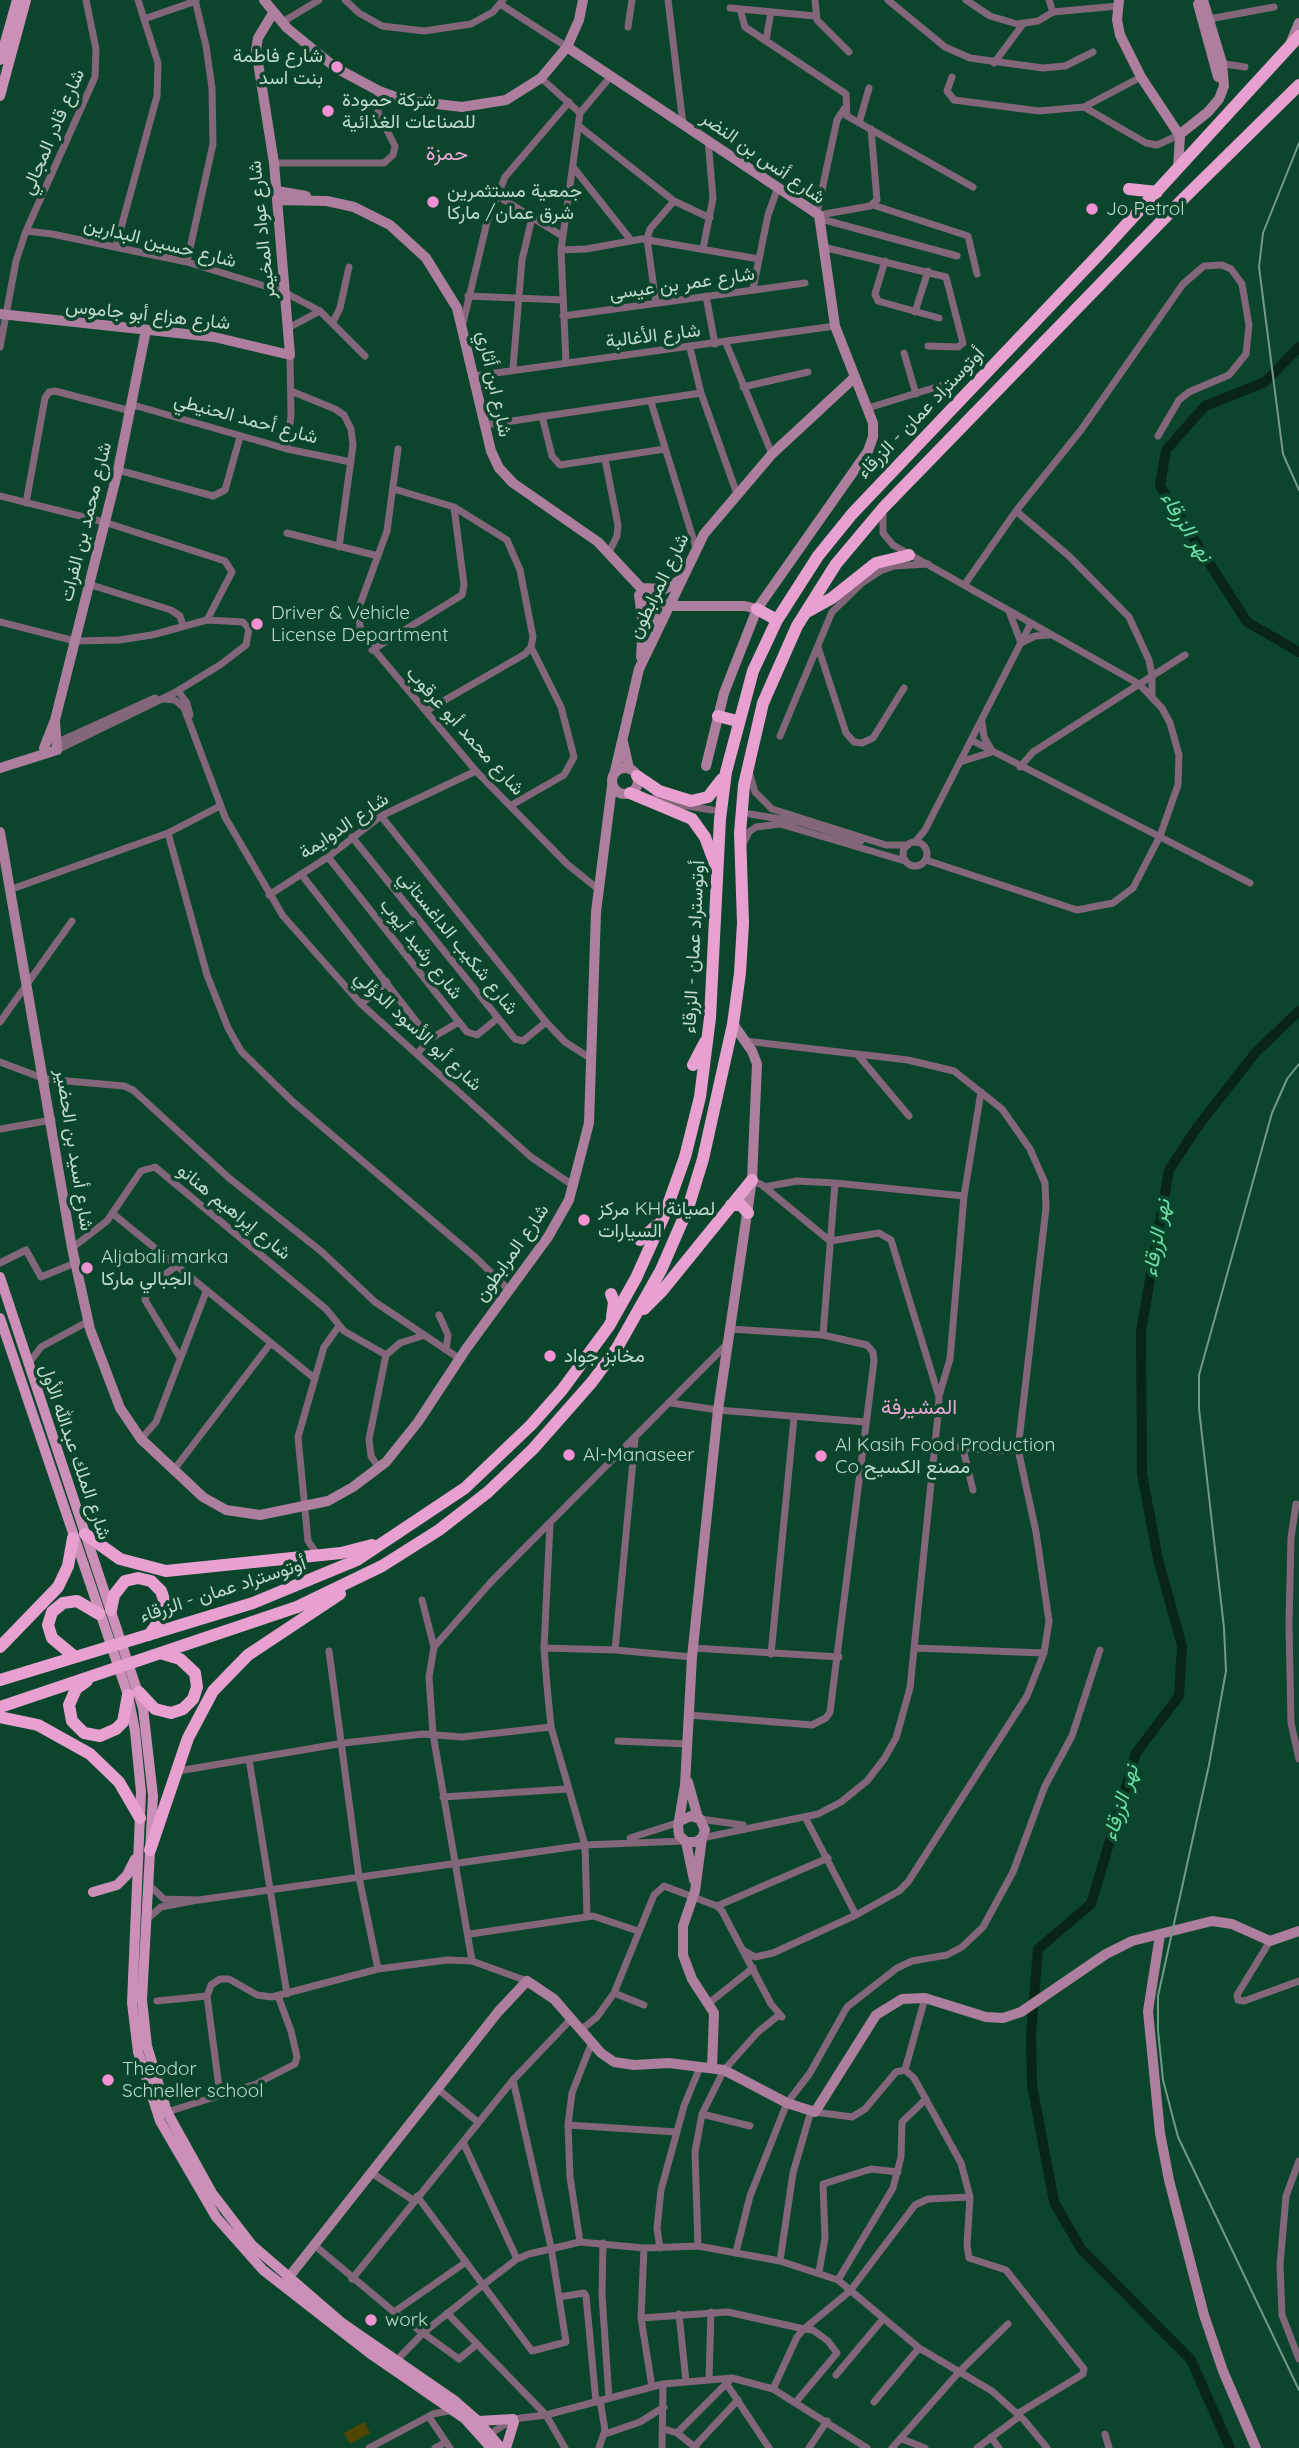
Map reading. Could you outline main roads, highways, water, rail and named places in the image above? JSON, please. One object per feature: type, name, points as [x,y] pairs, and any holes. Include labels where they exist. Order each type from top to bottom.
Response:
[{"type":"highway","name":"أوتوستراد عمان - الزرقاء","points":[[0,1680],[294,1588],[349,1563],[395,1537],[473,1481],[538,1418],[609,1326],[640,1270],[664,1216],[693,1128],[708,1035],[726,772],[737,721],[753,671],[777,620],[818,556],[852,514],[1157,192],[1299,36]]},
{"type":"highway","name":"أوتوستراد عمان - الزرقاء","points":[[0,1707],[297,1606],[365,1575],[439,1530],[517,1465],[593,1382],[636,1316],[660,1270],[688,1208],[709,1134],[733,1024],[743,940],[741,806],[748,762],[774,675],[804,613],[836,565],[883,508],[1193,188],[1299,85]]},
{"type":"highway","points":[[1129,189],[1157,192]]},
{"type":"highway","points":[[804,613],[832,598],[876,564],[909,555]]},
{"type":"highway","points":[[757,609],[777,620]]},
{"type":"highway","points":[[718,716],[737,721]]},
{"type":"highway","points":[[635,774],[659,791],[691,801],[713,793],[726,772]]},
{"type":"highway","points":[[629,793],[692,819],[705,838],[718,874]]},
{"type":"highway","points":[[693,1065],[708,1035]]},
{"type":"highway","points":[[636,1316],[662,1292],[731,1205],[758,1183]]},
{"type":"highway","points":[[731,1205],[741,1205],[748,1213]]},
{"type":"highway","points":[[640,1240],[664,1216]]},
{"type":"highway","points":[[609,1326],[614,1307],[611,1294]]},
{"type":"highway","points":[[527,1408],[538,1418]]},
{"type":"highway","points":[[0,1647],[58,1587],[79,1536],[120,1559],[157,1570],[191,1570],[318,1555],[360,1549],[395,1537]]},
{"type":"highway","points":[[144,1850],[204,1706],[236,1665],[365,1575]]},
{"type":"highway","points":[[75,1657],[52,1638],[48,1625],[52,1612],[63,1603],[77,1601],[105,1612],[125,1581],[138,1578],[151,1581],[161,1591],[165,1603],[162,1615],[149,1635]]},
{"type":"highway","points":[[93,1675],[76,1689],[69,1705],[72,1721],[84,1733],[100,1736],[116,1729],[123,1722],[133,1694],[155,1709],[171,1713],[183,1709],[193,1699],[197,1687],[195,1673],[180,1659],[159,1653]]},
{"type":"highway","points":[[0,1717],[38,1725],[90,1754],[119,1782],[140,1818]]},
{"type":"main road","points":[[0,60],[4,31],[17,0]]},
{"type":"main road","points":[[0,96],[26,0]]},
{"type":"main road","name":"شارع الملك عبدالله الأول","points":[[0,1277],[105,1612],[109,1641],[123,1681],[133,1694]]},
{"type":"main road","name":"شارع الملك عبدالله الأول","points":[[0,1318],[41,1443],[79,1536]]},
{"type":"main road","points":[[41,1443],[52,1439]]},
{"type":"main road","name":"شارع الملك عبدالله الأول","points":[[105,1612],[122,1637],[134,1678],[133,1694]]},
{"type":"main road","points":[[133,1694],[141,1772],[140,1818],[148,1883],[141,1900],[145,1924],[142,1977],[144,2023],[153,2068],[167,2112],[220,2214]]},
{"type":"main road","points":[[133,1694],[152,1765],[132,2003],[144,2075],[171,2143],[245,2252],[478,2421],[489,2440]]},
{"type":"main road","points":[[93,1892],[120,1882],[144,1850]]},
{"type":"main road","points":[[284,2282],[372,2356],[441,2400],[501,2448]]},
{"type":"main road","points":[[478,2421],[515,2420],[506,2448]]},
{"type":"waterway","name":"نهر الزرقاء","points":[[1299,347],[1265,382],[1205,406],[1166,450],[1160,486],[1247,622],[1299,652]]},
{"type":"waterway","name":"نهر الزرقاء","points":[[1230,2448],[1191,2360],[1081,2249],[1054,2202],[1032,2085],[1031,2034],[1038,1949],[1091,1904],[1136,1753],[1179,1696],[1182,1646],[1158,1559],[1142,1474],[1141,1331],[1169,1170],[1198,1126],[1256,1052],[1299,1011]]},
{"type":"railway","points":[[1299,143],[1263,233],[1259,267],[1283,454],[1299,490]]},
{"type":"railway","points":[[1299,1064],[1287,1079],[1272,1113],[1199,1375],[1199,1409],[1224,1628],[1226,1671],[1209,1765],[1158,1996],[1163,2080],[1178,2137],[1299,2390]]},
{"type":"place","name":"شارع فاطمة بنت اسد","points":[[337,67]]},
{"type":"place","name":"شركة حمودة للصناعات الغذائية","points":[[328,111]]},
{"type":"place","name":"جمعية مستثمرين شرق عمان/ ماركا","points":[[433,202]]},
{"type":"place","name":"Jo Petrol","points":[[1092,209]]},
{"type":"place","name":"Driver & Vehicle License Department","points":[[257,624]]},
{"type":"place","name":"مركز KH لصيانة السيارات","points":[[584,1220]]},
{"type":"place","name":"Aljabali marka الجبالي ماركا","points":[[87,1268]]},
{"type":"place","name":"مخابز جواد","points":[[550,1356]]},
{"type":"place","name":"Al-Manaseer","points":[[569,1455]]},
{"type":"place","name":"Al Kasih Food Production Co مصنع الكسيح","points":[[821,1456]]},
{"type":"place","name":"Theodor Schneller school","points":[[108,2080]]},
{"type":"place","name":"work","points":[[371,2320]]},
{"type":"district","name":"حمزة","points":[[447,154]]},
{"type":"district","name":"المشيرفة","points":[[919,1408]]}]
